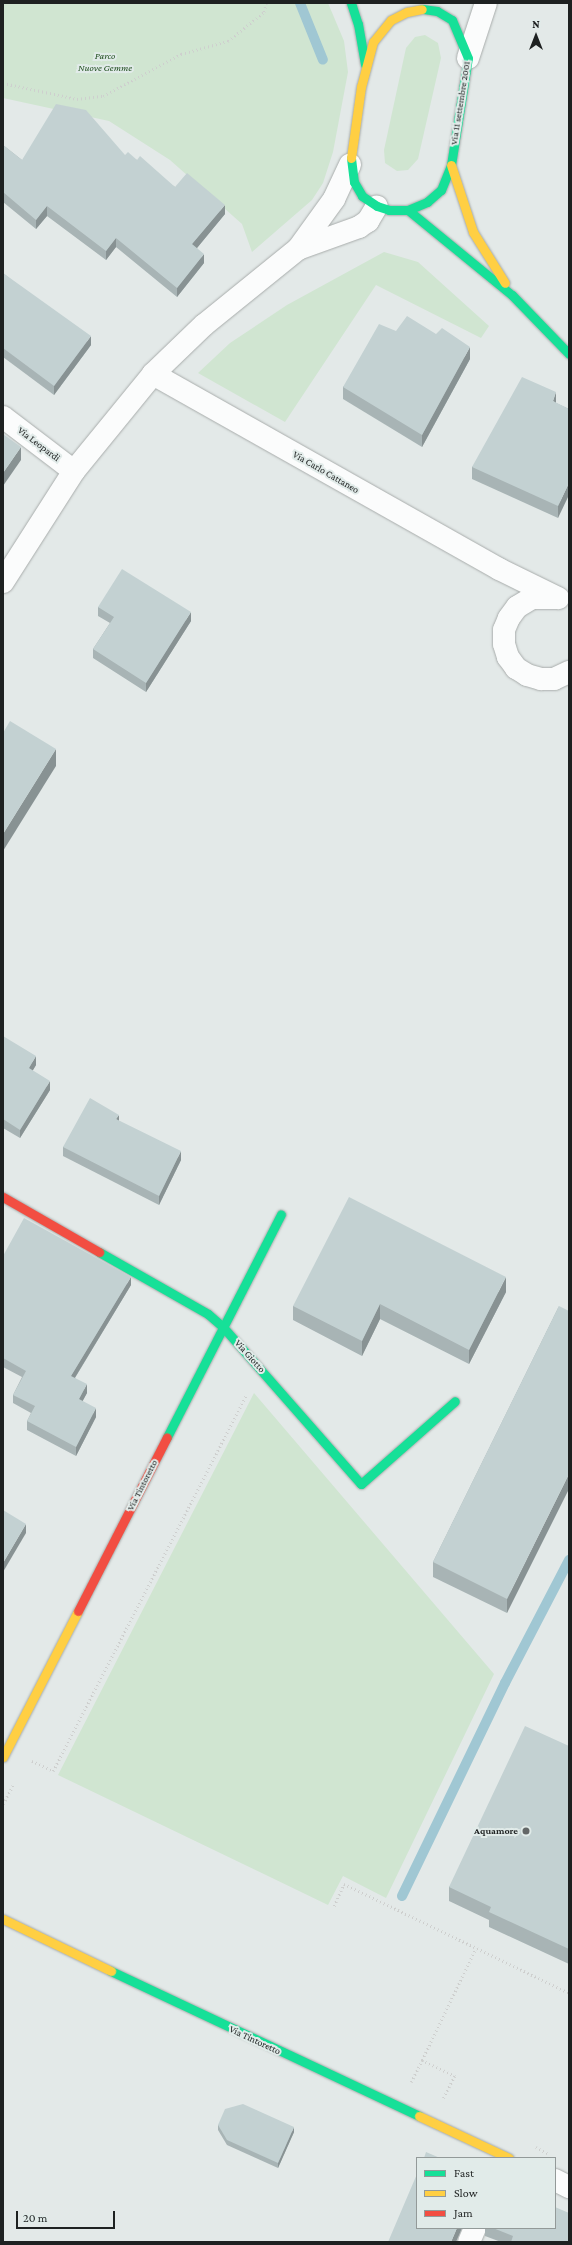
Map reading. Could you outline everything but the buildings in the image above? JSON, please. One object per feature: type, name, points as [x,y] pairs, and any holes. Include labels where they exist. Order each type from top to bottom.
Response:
[{"type":"street","name":"Via 11 settembre 2001","points":[[351,3],[358,24],[365,69]]},
{"type":"street","points":[[396,3],[408,12]]},
{"type":"street","points":[[468,58],[486,3]]},
{"type":"street","name":"Via 11 settembre 2001","points":[[441,7],[452,20],[462,37],[468,58],[451,165],[441,190],[427,202],[408,210],[389,210],[377,206],[362,196],[354,182],[350,164],[365,69],[378,37],[391,20],[408,12],[441,7]]},
{"type":"street","points":[[3,582],[74,471],[153,374],[204,325],[298,248],[334,199],[350,164]]},
{"type":"street","name":"Via 11 settembre 2001","points":[[451,165],[473,232],[512,295]]},
{"type":"street","points":[[298,248],[359,227],[368,220],[377,206]]},
{"type":"street","name":"Via 11 settembre 2001","points":[[408,210],[512,295],[569,354]]},
{"type":"street","name":"Via Carlo Cattaneo","points":[[153,374],[498,569],[564,601]]},
{"type":"street","name":"Via Leopardi","points":[[3,417],[74,471]]},
{"type":"street","points":[[498,569],[517,607]]},
{"type":"street","points":[[564,601],[537,597],[517,607],[509,618],[504,630],[504,644],[508,657],[516,668],[527,675],[541,679],[554,679],[569,672]]},
{"type":"street","name":"Via Giotto","points":[[3,1197],[208,1314],[223,1326],[361,1484],[455,1401]]},
{"type":"street","name":"Via Tintoretto","points":[[3,1757],[281,1214]]},
{"type":"street","name":"Via Tintoretto","points":[[3,1919],[252,2039],[506,2157]]},
{"type":"street","points":[[556,2180],[569,2187]]},
{"type":"street","points":[[469,2242],[476,2229]]},
{"type":"path","points":[[3,83],[77,99],[103,96],[181,54],[228,41],[264,12],[266,3]]},
{"type":"path","points":[[26,1758],[53,1771],[214,1456]]},
{"type":"path","points":[[3,1804],[16,1778]]},
{"type":"path","points":[[334,1906],[344,1884],[569,1993]]},
{"type":"path","points":[[408,2087],[476,1948]]},
{"type":"path","points":[[422,2060],[455,2076],[441,2104]]},
{"type":"green space","name":"Parco Nuove Gemme","points":[[3,3],[328,3],[344,41],[348,72],[333,152],[323,183],[312,200],[252,252],[242,224],[170,160],[109,121],[3,98]]},
{"type":"green space","points":[[425,35],[438,43],[441,58],[418,159],[408,170],[397,171],[385,163],[384,150],[406,48],[415,37]]},
{"type":"green space","points":[[384,252],[418,262],[489,326],[481,338],[376,285],[285,422],[198,373],[230,343],[287,305]]},
{"type":"green space","points":[[254,1393],[494,1674],[386,1898],[343,1876],[328,1905],[58,1775]]},
{"type":"waterway","points":[[300,3],[323,60]]},
{"type":"waterway","points":[[402,1896],[505,1683],[569,1560]]},
{"type":"traffic: fast","points":[[351,3],[358,24],[365,64]]},
{"type":"traffic: fast","points":[[351,158],[354,182],[362,196],[377,206],[389,210],[408,210],[427,202],[441,190],[451,165],[468,58],[452,20],[437,11],[422,9]]},
{"type":"traffic: fast","points":[[408,210],[512,295],[569,354]]},
{"type":"traffic: fast","points":[[167,1437],[281,1214]]},
{"type":"traffic: fast","points":[[99,1252],[208,1314],[223,1327],[361,1484],[455,1401]]},
{"type":"traffic: fast","points":[[111,1971],[419,2116]]},
{"type":"traffic: slow","points":[[351,158],[361,87],[373,42],[391,20],[407,12],[422,9]]},
{"type":"traffic: slow","points":[[451,165],[473,232],[505,283]]},
{"type":"traffic: slow","points":[[3,1757],[78,1611]]},
{"type":"traffic: slow","points":[[3,1919],[111,1971]]},
{"type":"traffic: slow","points":[[419,2116],[507,2157]]},
{"type":"traffic: jam","points":[[3,1197],[99,1252]]},
{"type":"traffic: jam","points":[[78,1611],[167,1437]]},
{"type":"place","name":"Aquamore","points":[[526,1831]]}]
